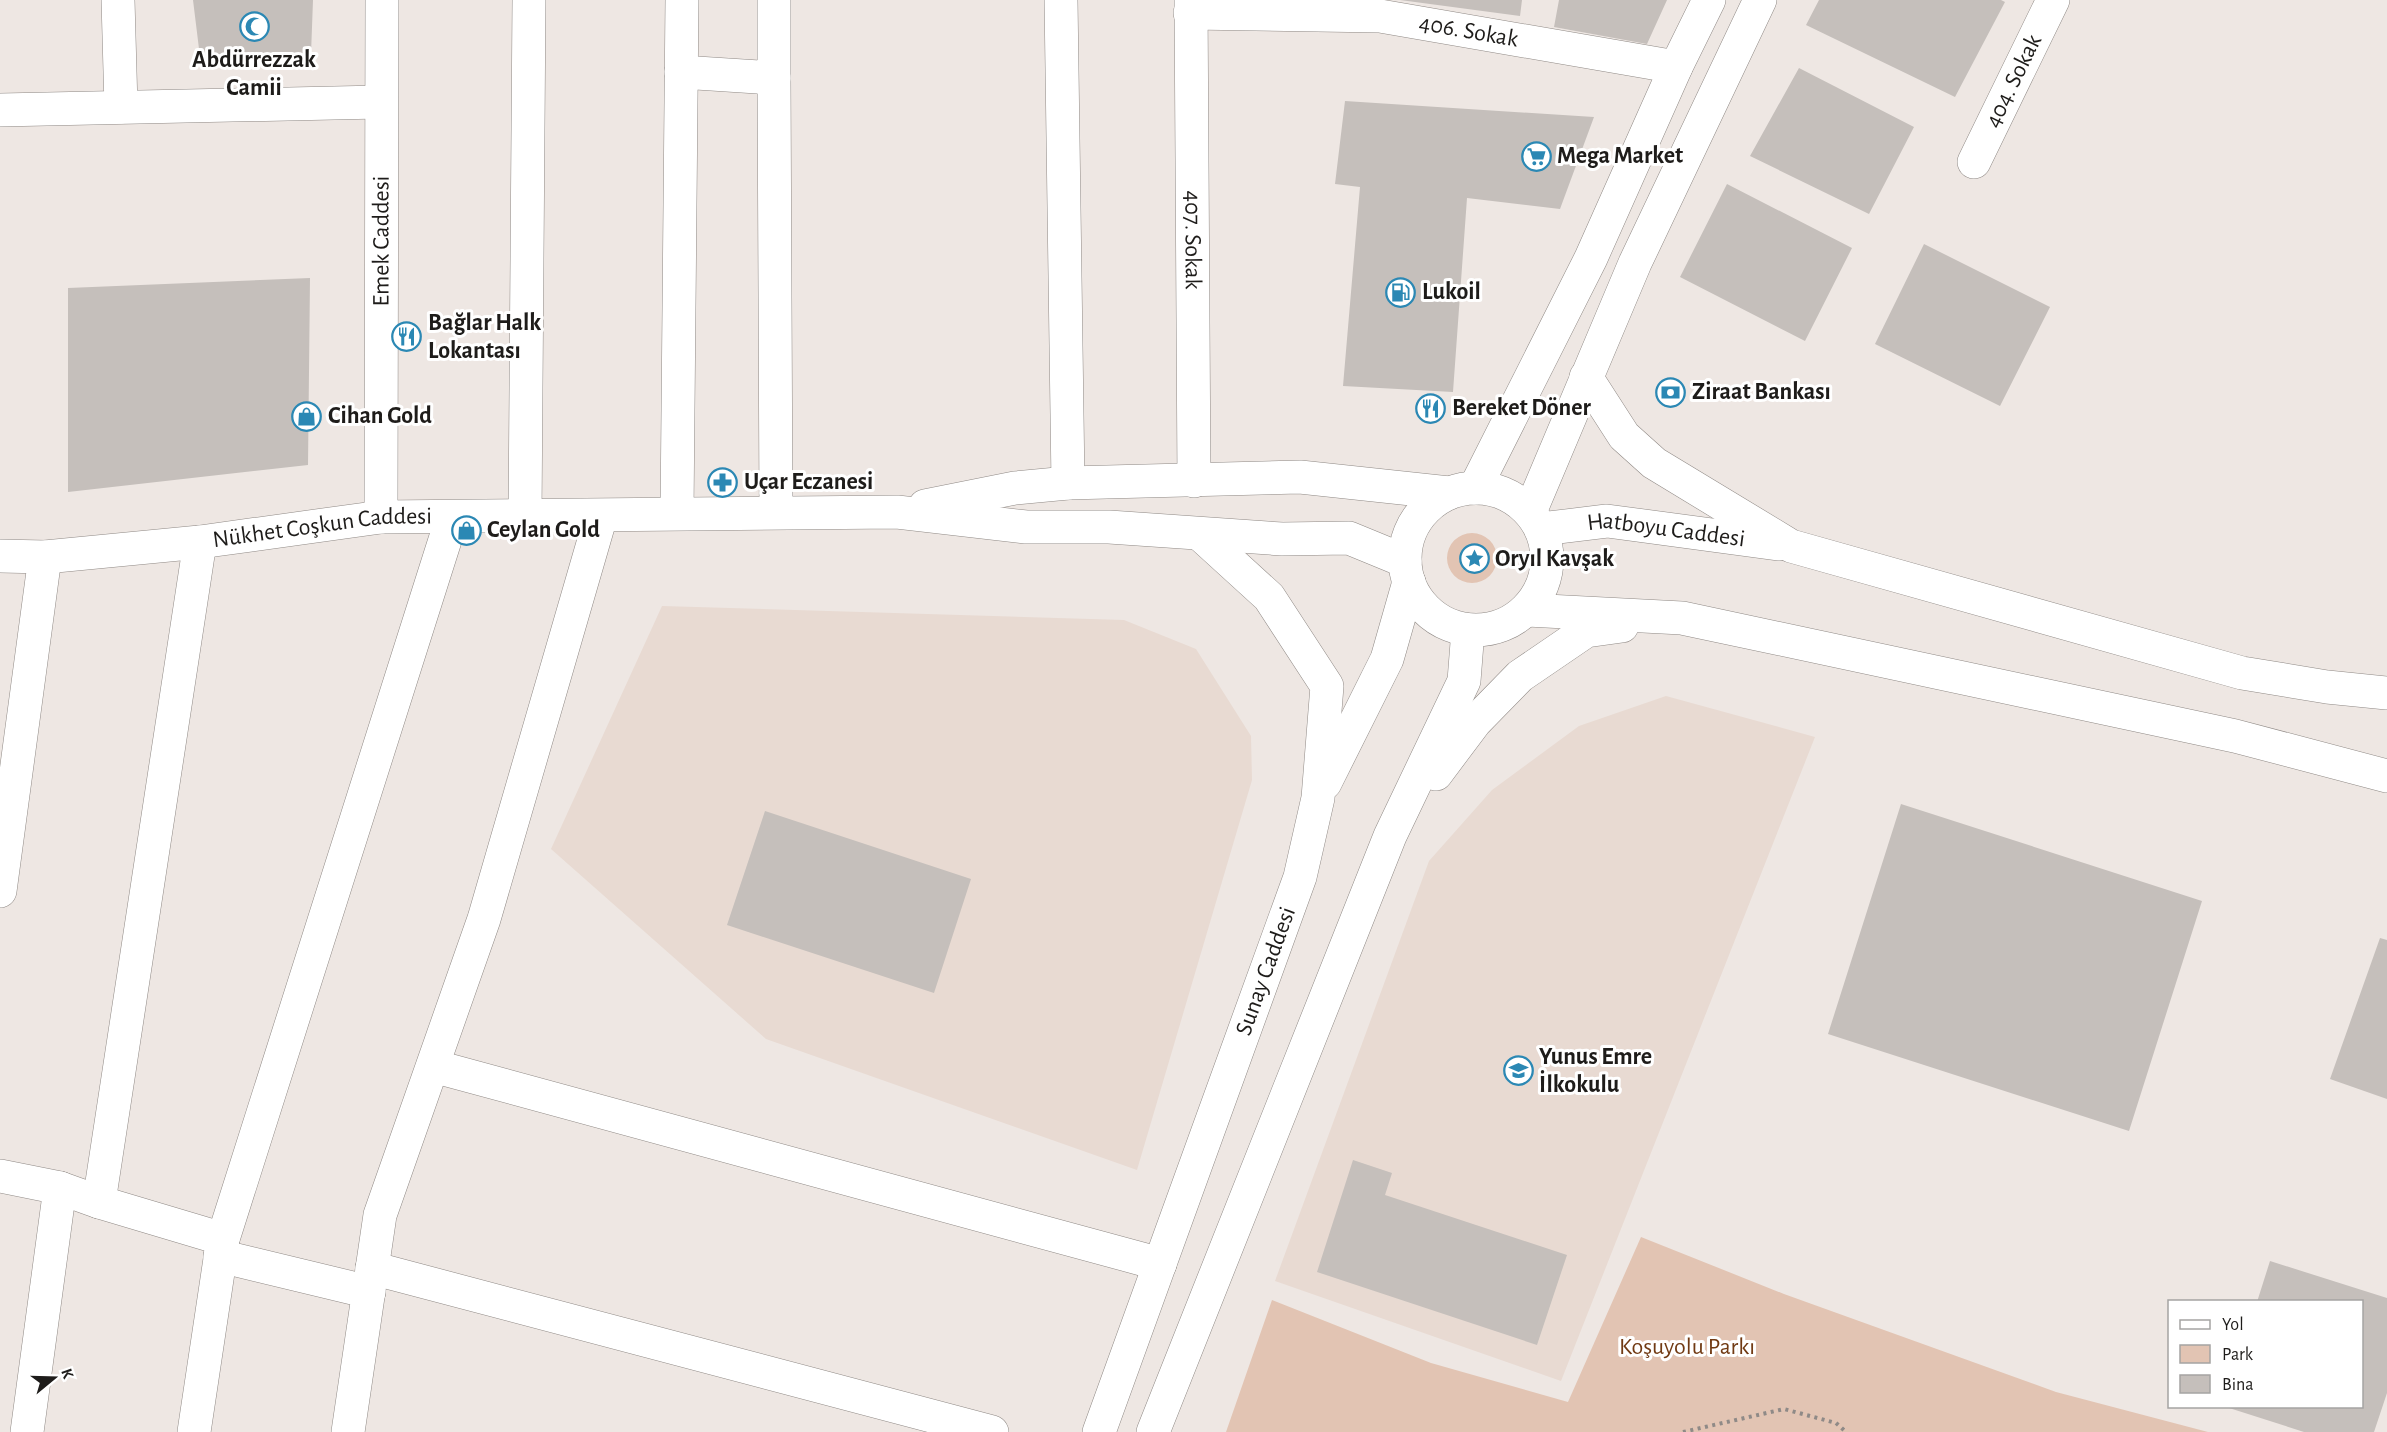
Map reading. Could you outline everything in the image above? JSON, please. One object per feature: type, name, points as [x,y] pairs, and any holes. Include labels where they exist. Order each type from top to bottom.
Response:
[{"type":"street","points":[[118,0],[121,107]]},
{"type":"street","name":"Emek Caddesi","points":[[381,517],[382,0]]},
{"type":"street","points":[[525,518],[530,0]]},
{"type":"street","points":[[677,513],[681,0]]},
{"type":"street","points":[[774,0],[776,512]]},
{"type":"street","points":[[1061,0],[1068,483]]},
{"type":"street","points":[[1318,798],[1387,659],[1407,572],[1408,539],[1416,520],[1431,504],[1462,490],[1591,258],[1676,67],[1709,0]]},
{"type":"street","points":[[1536,521],[1586,377],[1635,263],[1760,0]]},
{"type":"street","name":"404. Sokak","points":[[1974,162],[2052,0]]},
{"type":"street","name":"406. Sokak","points":[[1190,7],[1380,16],[1676,67]]},
{"type":"street","name":"407. Sokak","points":[[1190,7],[1194,481]]},
{"type":"street","points":[[681,72],[774,78]]},
{"type":"street","points":[[0,110],[381,102]]},
{"type":"street","points":[[1586,377],[1624,436],[1654,463],[1791,546],[2242,673],[2327,687],[2387,693]]},
{"type":"street","points":[[1300,477],[1462,490],[1487,488],[1510,496],[1536,521],[1546,550],[1547,572],[1539,592],[1527,610],[1509,623],[1489,630],[1468,630],[1448,625],[1432,615],[1419,600],[1407,572],[1349,538],[1201,535],[1109,527],[1026,527],[897,512],[1015,488],[1068,483],[1300,477]]},
{"type":"street","name":"Nükhet Coşkun Caddesi","points":[[0,555],[45,557],[200,542],[381,517],[525,518],[677,513],[897,512]]},
{"type":"street","points":[[348,1432],[380,1215],[484,919],[601,516]]},
{"type":"street","points":[[194,1432],[221,1247],[452,518]]},
{"type":"street","name":"Hatboyu Caddesi","points":[[1536,521],[1606,521],[1791,546]]},
{"type":"street","name":"Sunay Caddesi","points":[[1099,1432],[1300,877],[1318,798],[1327,686],[1269,597],[1201,535]]},
{"type":"street","points":[[99,1202],[200,542]]},
{"type":"street","points":[[0,891],[45,557]]},
{"type":"street","points":[[1527,610],[1682,618],[2235,736],[2387,776]]},
{"type":"street","points":[[1390,836],[1475,722],[1520,676],[1586,631],[1682,618]]},
{"type":"street","points":[[1153,1432],[1390,836],[1464,681],[1468,630]]},
{"type":"street","points":[[433,1066],[1160,1264]]},
{"type":"street","points":[[0,1176],[60,1188],[221,1247],[370,1280],[992,1432]]},
{"type":"street","points":[[27,1432],[60,1188]]},
{"type":"path","points":[[1683,1432],[1784,1409],[1836,1423],[1846,1432]]},
{"type":"shaded area","points":[[662,606],[1124,620],[1196,649],[1251,736],[1252,780],[1137,1170],[766,1039],[551,849]]},
{"type":"shaded area","name":"Yunus Emre İlkokulu","points":[[1666,696],[1815,737],[1561,1381],[1275,1281],[1429,861],[1492,790],[1579,726]]},
{"type":"green space","points":[[1472,533],[1490,540],[1497,558],[1490,576],[1472,583],[1454,576],[1447,558],[1454,540]]},
{"type":"green space","name":"Koşuyolu Parkı","points":[[1641,1237],[1784,1294],[2056,1392],[2208,1432],[1226,1432],[1272,1300],[1431,1363],[1568,1402]]},
{"type":"building","name":"Abdürrezzak Camii","points":[[193,0],[313,0],[311,54],[201,65]]},
{"type":"building","points":[[1400,0],[1522,0],[1520,16]]},
{"type":"building","points":[[1559,0],[1667,0],[1647,44],[1554,27]]},
{"type":"building","points":[[1819,0],[2001,0],[2005,2],[1955,97],[1806,25]]},
{"type":"building","points":[[1799,68],[1914,127],[1869,214],[1750,156]]},
{"type":"building","points":[[1345,101],[1594,117],[1560,209],[1467,198],[1453,392],[1343,386],[1360,187],[1335,184]]},
{"type":"building","points":[[1727,184],[1852,248],[1805,341],[1680,277]]},
{"type":"building","points":[[1924,244],[2050,307],[2000,406],[1875,344]]},
{"type":"building","points":[[310,278],[308,465],[68,492],[68,288]]},
{"type":"building","points":[[1901,804],[2202,901],[2129,1131],[1828,1034]]},
{"type":"building","points":[[765,811],[971,879],[934,993],[727,925]]},
{"type":"building","points":[[2380,938],[2387,940],[2387,1099],[2330,1079]]},
{"type":"building","points":[[1353,1160],[1392,1173],[1385,1195],[1567,1255],[1537,1345],[1317,1272]]},
{"type":"building","points":[[2270,1261],[2387,1298],[2387,1393],[2374,1432],[2304,1432],[2229,1408],[2363,1408],[2363,1300],[2258,1300]]},
{"type":"place","name":"Abdürrezzak Camii","points":[[254,27]]},
{"type":"place","name":"Mega Market","points":[[1536,156]]},
{"type":"place","name":"Lukoil","points":[[1401,292]]},
{"type":"place","name":"Bağlar Halk Lokantası","points":[[407,337]]},
{"type":"place","name":"Ziraat Bankası","points":[[1671,392]]},
{"type":"place","name":"Bereket Döner","points":[[1431,408]]},
{"type":"place","name":"Cihan Gold","points":[[307,416]]},
{"type":"place","name":"Uçar Eczanesi","points":[[723,482]]},
{"type":"place","name":"Ceylan Gold","points":[[466,530]]},
{"type":"place","name":"Oryıl Kavşak","points":[[1474,559]]},
{"type":"place","name":"Yunus Emre İlkokulu","points":[[1518,1071]]}]
